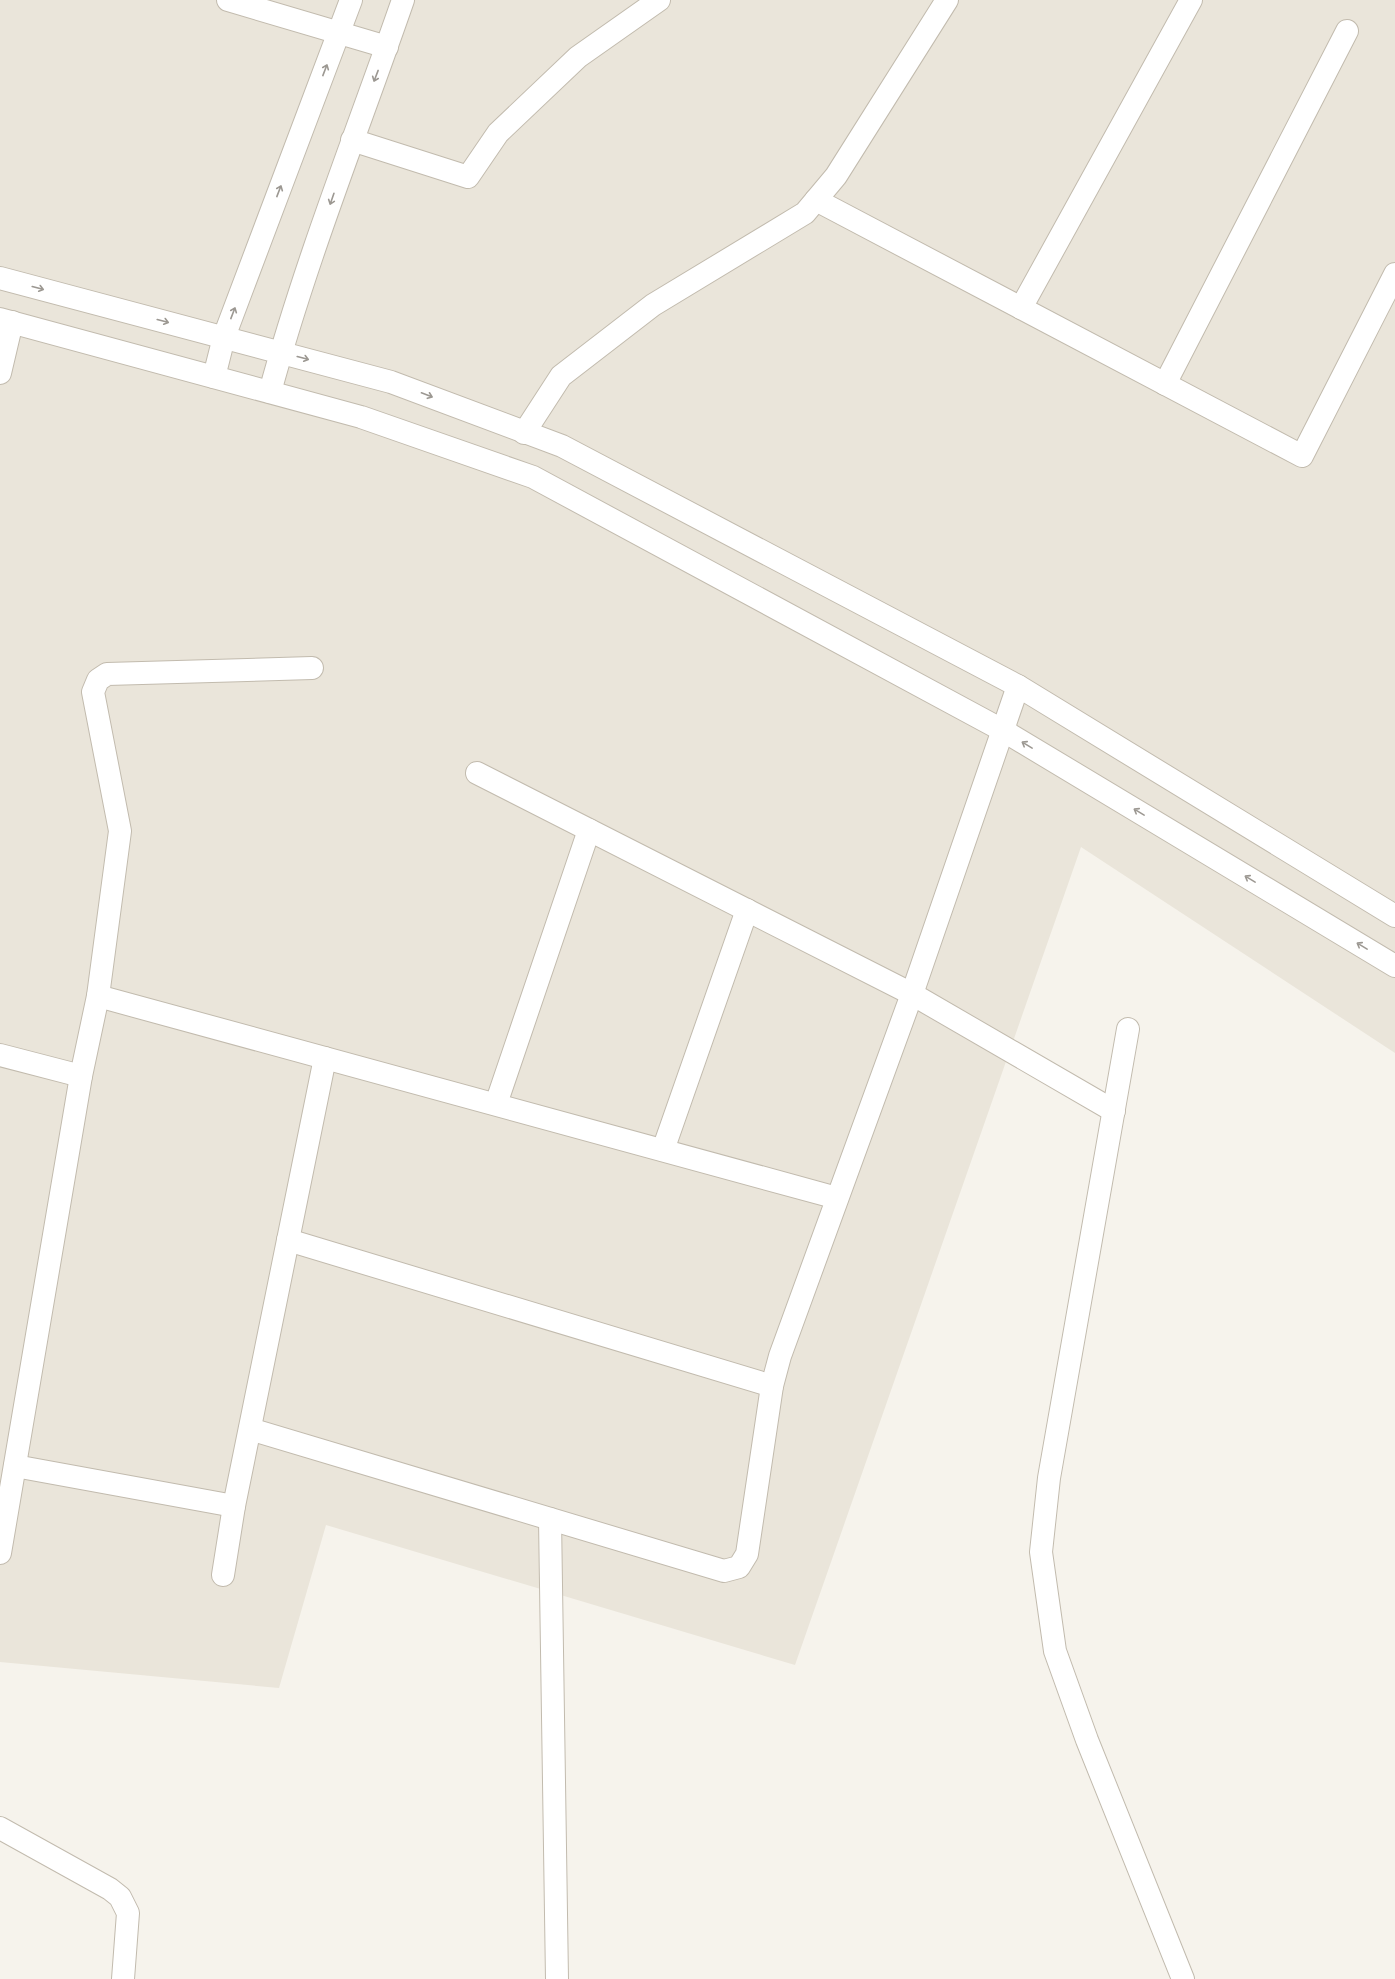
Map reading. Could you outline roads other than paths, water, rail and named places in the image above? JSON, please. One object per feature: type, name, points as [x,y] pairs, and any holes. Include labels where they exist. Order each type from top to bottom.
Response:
[{"type":"street","points":[[228,0],[387,47]]},
{"type":"street","points":[[214,377],[224,337],[351,0]]},
{"type":"street","points":[[270,392],[281,352],[352,140],[403,0]]},
{"type":"street","points":[[352,140],[468,177],[498,133],[578,57],[659,0]]},
{"type":"street","points":[[524,432],[561,376],[653,305],[805,213],[836,176],[948,0]]},
{"type":"street","points":[[1021,308],[1191,0]]},
{"type":"street","points":[[1165,384],[1347,31]]},
{"type":"street","points":[[816,200],[1302,456],[1395,274]]},
{"type":"street","points":[[0,278],[391,382],[562,446],[1018,686],[1395,916]]},
{"type":"street","points":[[0,373],[6,320],[361,417],[533,477],[1004,731],[1395,966]]},
{"type":"street","points":[[0,1553],[81,1076],[98,996],[120,831],[93,692],[98,680],[107,674],[312,668]]},
{"type":"street","points":[[250,1428],[724,1572],[739,1567],[747,1554],[772,1386],[780,1356],[912,994],[1004,731],[1018,686]]},
{"type":"street","points":[[477,773],[912,994],[1114,1111]]},
{"type":"street","points":[[496,1104],[589,830]]},
{"type":"street","points":[[663,1150],[747,910]]},
{"type":"street","points":[[98,996],[837,1198]]},
{"type":"street","points":[[1128,1029],[1049,1478],[1041,1552],[1055,1651],[1087,1740],[1183,1979]]},
{"type":"street","points":[[0,1055],[81,1076]]},
{"type":"street","points":[[223,1575],[234,1506],[325,1058]]},
{"type":"street","points":[[288,1240],[772,1386]]},
{"type":"street","points":[[15,1466],[234,1506]]},
{"type":"street","points":[[550,1519],[557,1979]]},
{"type":"street","points":[[0,1828],[110,1889],[120,1897],[128,1913],[123,1979]]}]
